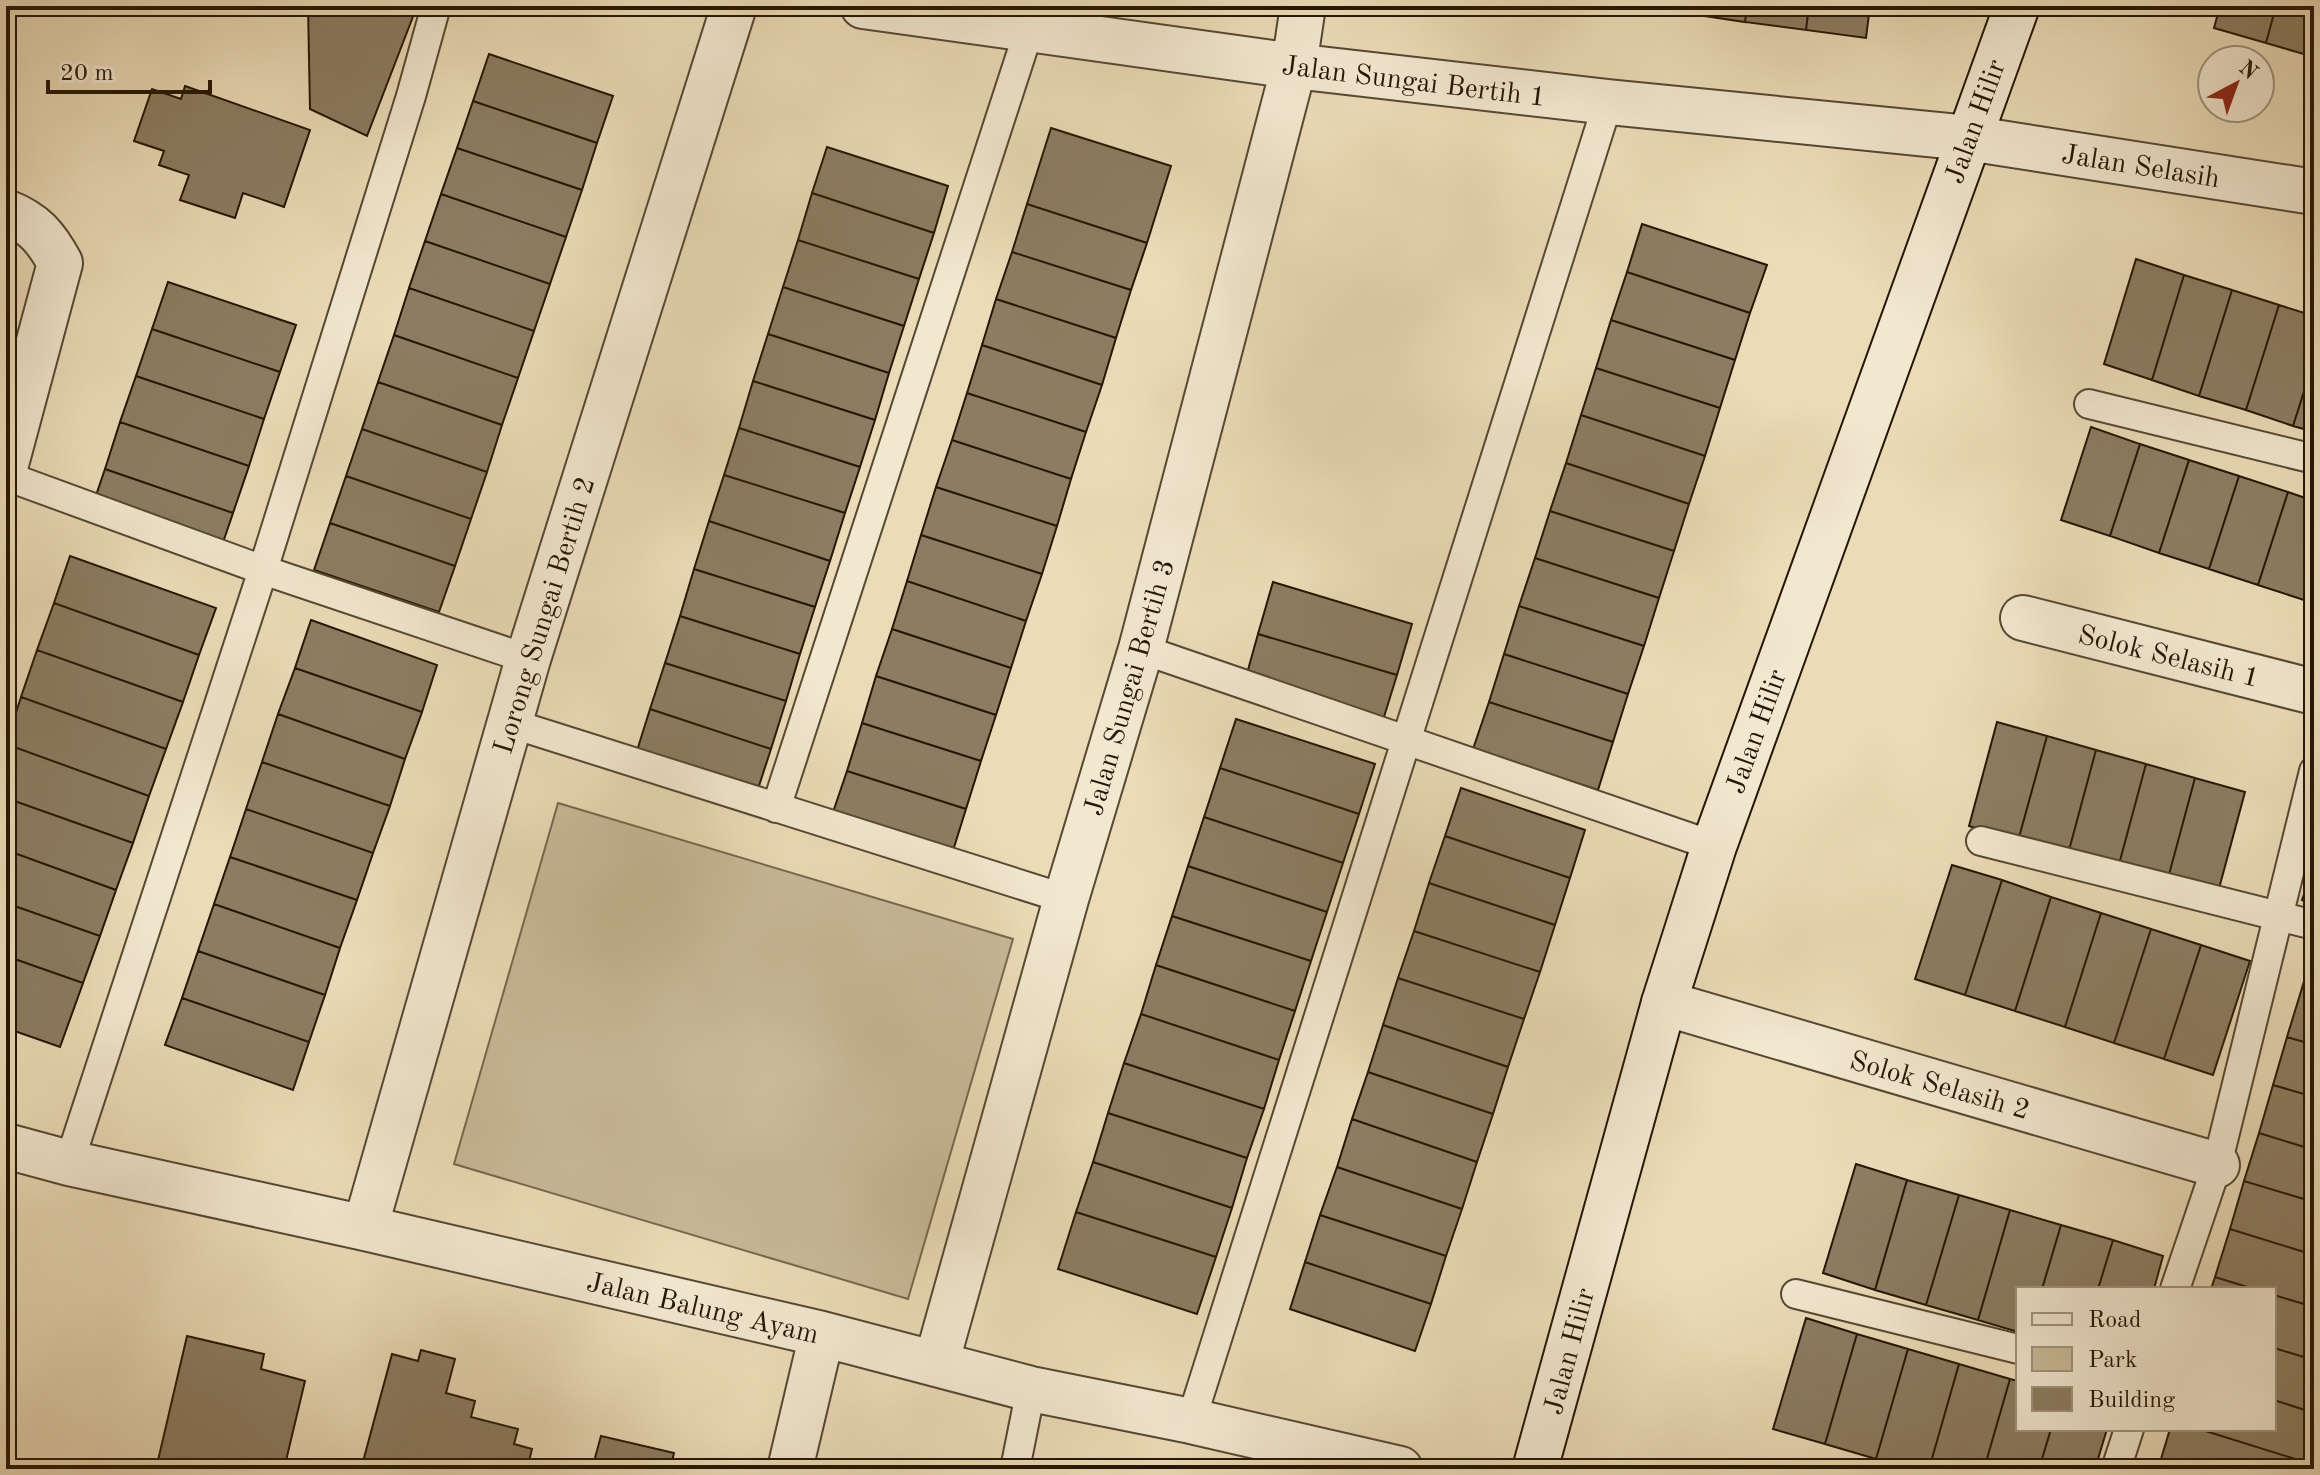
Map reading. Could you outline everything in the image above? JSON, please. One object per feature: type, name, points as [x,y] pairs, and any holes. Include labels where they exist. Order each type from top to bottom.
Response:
[{"type":"street","name":"Lorong Sungai Bertih 2","points":[[365,1228],[528,659],[734,6]]},
{"type":"street","name":"Jalan Sungai Bertih 1","points":[[863,6],[1294,66],[1608,102],[1968,138]]},
{"type":"street","name":"Jalan Sungai Bertih 3","points":[[936,1364],[1066,899],[1141,649],[1294,66],[1303,6]]},
{"type":"street","name":"Jalan Hilir","points":[[1535,1469],[1664,1003],[1714,846],[2017,6]]},
{"type":"street","name":"Jalan Selasih","points":[[1968,138],[2314,192]]},
{"type":"street","points":[[6,212],[19,217],[47,239],[60,263],[6,464]]},
{"type":"street","name":"Solok Selasih 1","points":[[2023,618],[2314,692]]},
{"type":"street","name":"Solok Selasih 2","points":[[1664,1003],[2217,1165]]},
{"type":"street","name":"Jalan Balung Ayam","points":[[6,1146],[69,1163],[822,1334],[1031,1389],[1191,1421],[1400,1469]]},
{"type":"street","points":[[790,1469],[822,1334]]},
{"type":"lane","points":[[69,1163],[263,570],[411,96],[436,6]]},
{"type":"lane","points":[[776,808],[1029,30]]},
{"type":"lane","points":[[1191,1421],[1608,102]]},
{"type":"lane","points":[[2089,404],[2314,459]]},
{"type":"lane","points":[[6,476],[263,570],[528,659]]},
{"type":"lane","points":[[1141,649],[1714,846]]},
{"type":"lane","points":[[510,723],[1066,899]]},
{"type":"lane","points":[[2176,1287],[2217,1165],[2314,771]]},
{"type":"lane","points":[[1981,841],[2314,925]]},
{"type":"lane","points":[[1796,1294],[2016,1349]]},
{"type":"lane","points":[[1015,1469],[1031,1389]]},
{"type":"lane","points":[[2116,1469],[2128,1431]]},
{"type":"green space","points":[[558,803],[1013,939],[908,1299],[454,1164]]},
{"type":"building","points":[[308,6],[387,6],[414,14],[367,136],[310,109]]},
{"type":"building","points":[[1633,6],[1685,6],[1684,13]]},
{"type":"building","points":[[1685,6],[1747,6],[1745,22],[1684,13]]},
{"type":"building","points":[[1747,6],[1809,6],[1806,30],[1745,22]]},
{"type":"building","points":[[1809,6],[1870,6],[1866,38],[1806,30]]},
{"type":"building","points":[[2220,6],[2276,6],[2266,43],[2214,28]]},
{"type":"building","points":[[2276,6],[2314,6],[2314,57],[2266,43]]},
{"type":"building","points":[[489,54],[613,96],[597,143],[473,101]]},
{"type":"building","points":[[185,86],[310,130],[284,207],[243,193],[235,218],[180,200],[189,175],[159,165],[164,151],[134,141],[152,89],[181,99]]},
{"type":"building","points":[[473,101],[597,143],[582,190],[457,148]]},
{"type":"building","points":[[1051,128],[1171,166],[1147,243],[1027,204]]},
{"type":"building","points":[[827,147],[948,186],[934,233],[812,193]]},
{"type":"building","points":[[457,148],[582,190],[566,237],[441,194]]},
{"type":"building","points":[[812,193],[934,233],[919,279],[798,240]]},
{"type":"building","points":[[441,194],[566,237],[550,284],[425,241]]},
{"type":"building","points":[[1027,204],[1147,243],[1131,290],[1012,252]]},
{"type":"building","points":[[1642,224],[1767,265],[1750,313],[1627,272]]},
{"type":"building","points":[[798,240],[919,279],[904,326],[783,287]]},
{"type":"building","points":[[425,241],[550,284],[534,331],[409,288]]},
{"type":"building","points":[[1012,252],[1131,290],[1116,338],[996,299]]},
{"type":"building","points":[[2136,259],[2184,275],[2152,380],[2104,364]]},
{"type":"building","points":[[1627,272],[1750,313],[1735,360],[1611,320]]},
{"type":"building","points":[[2184,275],[2232,290],[2199,396],[2152,380]]},
{"type":"building","points":[[168,282],[296,325],[280,372],[152,329]]},
{"type":"building","points":[[783,287],[904,326],[889,373],[768,334]]},
{"type":"building","points":[[409,288],[534,331],[518,378],[394,335]]},
{"type":"building","points":[[2232,290],[2279,305],[2246,410],[2199,396]]},
{"type":"building","points":[[996,299],[1116,338],[1102,385],[982,345]]},
{"type":"building","points":[[2279,305],[2314,316],[2314,360],[2293,426],[2246,410]]},
{"type":"building","points":[[1611,320],[1735,360],[1720,408],[1596,368]]},
{"type":"building","points":[[152,329],[280,372],[264,419],[136,376]]},
{"type":"building","points":[[768,334],[889,373],[875,420],[753,381]]},
{"type":"building","points":[[394,335],[518,378],[502,425],[378,382]]},
{"type":"building","points":[[982,345],[1102,385],[1086,432],[967,393]]},
{"type":"building","points":[[2314,360],[2314,432],[2293,426]]},
{"type":"building","points":[[1596,368],[1720,408],[1705,456],[1581,415]]},
{"type":"building","points":[[136,376],[264,419],[249,466],[120,422]]},
{"type":"building","points":[[753,381],[875,420],[860,467],[739,428]]},
{"type":"building","points":[[378,382],[502,425],[487,472],[362,429]]},
{"type":"building","points":[[967,393],[1086,432],[1071,479],[952,440]]},
{"type":"building","points":[[1581,415],[1705,456],[1689,504],[1566,463]]},
{"type":"building","points":[[120,422],[249,466],[233,513],[105,469]]},
{"type":"building","points":[[2091,427],[2140,444],[2110,536],[2061,520]]},
{"type":"building","points":[[739,428],[860,467],[845,513],[724,475]]},
{"type":"building","points":[[362,429],[487,472],[471,519],[346,476]]},
{"type":"building","points":[[952,440],[1071,479],[1057,526],[936,487]]},
{"type":"building","points":[[2140,444],[2189,460],[2159,553],[2110,536]]},
{"type":"building","points":[[2189,460],[2239,476],[2209,569],[2159,553]]},
{"type":"building","points":[[1566,463],[1689,504],[1674,551],[1550,511]]},
{"type":"building","points":[[105,469],[233,513],[217,560],[89,516]]},
{"type":"building","points":[[724,475],[845,513],[830,561],[709,521]]},
{"type":"building","points":[[346,476],[471,519],[455,566],[330,523]]},
{"type":"building","points":[[2239,476],[2288,492],[2258,585],[2209,569]]},
{"type":"building","points":[[936,487],[1057,526],[1042,574],[921,535]]},
{"type":"building","points":[[2288,492],[2314,501],[2314,579],[2307,601],[2258,585]]},
{"type":"building","points":[[1550,511],[1674,551],[1659,598],[1535,558]]},
{"type":"building","points":[[709,521],[830,561],[815,607],[694,569]]},
{"type":"building","points":[[330,523],[455,566],[439,612],[314,570]]},
{"type":"building","points":[[921,535],[1042,574],[1026,621],[907,581]]},
{"type":"building","points":[[70,556],[216,608],[199,655],[54,603]]},
{"type":"building","points":[[1535,558],[1659,598],[1644,646],[1519,606]]},
{"type":"building","points":[[694,569],[815,607],[800,654],[680,616]]},
{"type":"building","points":[[907,581],[1026,621],[1011,668],[892,629]]},
{"type":"building","points":[[1273,582],[1412,624],[1397,675],[1258,634]]},
{"type":"building","points":[[54,603],[199,655],[183,702],[37,650]]},
{"type":"building","points":[[1519,606],[1644,646],[1628,694],[1504,654]]},
{"type":"building","points":[[680,616],[800,654],[786,701],[665,663]]},
{"type":"building","points":[[311,620],[437,665],[422,712],[295,668]]},
{"type":"building","points":[[892,629],[1011,668],[996,715],[876,676]]},
{"type":"building","points":[[1258,634],[1397,675],[1383,720],[1246,677]]},
{"type":"building","points":[[37,650],[183,702],[166,749],[21,697]]},
{"type":"building","points":[[1504,654],[1628,694],[1613,742],[1489,702]]},
{"type":"building","points":[[665,663],[786,701],[771,749],[650,709]]},
{"type":"building","points":[[295,668],[422,712],[405,759],[278,714]]},
{"type":"building","points":[[876,676],[996,715],[981,761],[862,723]]},
{"type":"building","points":[[21,697],[166,749],[149,796],[6,744]]},
{"type":"building","points":[[1489,702],[1613,742],[1598,790],[1473,749]]},
{"type":"building","points":[[650,709],[771,749],[756,795],[635,757]]},
{"type":"building","points":[[278,714],[405,759],[390,806],[262,762]]},
{"type":"building","points":[[1236,719],[1375,764],[1359,814],[1220,768]]},
{"type":"building","points":[[1997,722],[2047,736],[2018,841],[1969,826]]},
{"type":"building","points":[[862,723],[981,761],[966,809],[847,771]]},
{"type":"building","points":[[2047,736],[2096,750],[2068,854],[2018,841]]},
{"type":"building","points":[[6,744],[149,796],[133,843],[6,798]]},
{"type":"building","points":[[2096,750],[2146,764],[2118,868],[2068,854]]},
{"type":"building","points":[[262,762],[390,806],[373,853],[246,809]]},
{"type":"building","points":[[2146,764],[2195,778],[2167,882],[2118,868]]},
{"type":"building","points":[[1220,768],[1359,814],[1343,863],[1204,817]]},
{"type":"building","points":[[847,771],[966,809],[951,857],[831,818]]},
{"type":"building","points":[[2195,778],[2245,792],[2217,896],[2167,882]]},
{"type":"building","points":[[1461,788],[1585,830],[1570,878],[1445,836]]},
{"type":"building","points":[[6,798],[133,843],[116,890],[6,850]]},
{"type":"building","points":[[246,809],[373,853],[357,900],[230,857]]},
{"type":"building","points":[[1204,817],[1343,863],[1327,912],[1188,866]]},
{"type":"building","points":[[1445,836],[1570,878],[1555,925],[1429,883]]},
{"type":"building","points":[[6,850],[116,890],[100,936],[6,903]]},
{"type":"building","points":[[230,857],[357,900],[340,948],[214,904]]},
{"type":"building","points":[[2314,864],[2314,904],[2302,900]]},
{"type":"building","points":[[1952,865],[2002,880],[1965,995],[1915,979]]},
{"type":"building","points":[[1188,866],[1327,912],[1311,961],[1172,916]]},
{"type":"building","points":[[2002,880],[2051,897],[2015,1011],[1965,995]]},
{"type":"building","points":[[1429,883],[1555,925],[1540,972],[1414,931]]},
{"type":"building","points":[[2051,897],[2101,913],[2065,1027],[2015,1011]]},
{"type":"building","points":[[6,903],[100,936],[83,983],[6,956]]},
{"type":"building","points":[[214,904],[340,948],[325,995],[198,951]]},
{"type":"building","points":[[2101,913],[2151,929],[2114,1043],[2065,1027]]},
{"type":"building","points":[[1172,916],[1311,961],[1295,1011],[1156,965]]},
{"type":"building","points":[[2151,929],[2201,945],[2164,1059],[2114,1043]]},
{"type":"building","points":[[1414,931],[1540,972],[1524,1019],[1398,978]]},
{"type":"building","points":[[2201,945],[2250,961],[2213,1075],[2164,1059]]},
{"type":"building","points":[[2314,947],[2314,992],[2302,988]]},
{"type":"building","points":[[198,951],[325,995],[309,1042],[182,998]]},
{"type":"building","points":[[6,956],[83,983],[60,1047],[6,1028]]},
{"type":"building","points":[[1156,965],[1295,1011],[1279,1060],[1141,1014]]},
{"type":"building","points":[[1398,978],[1524,1019],[1508,1067],[1383,1025]]},
{"type":"building","points":[[2302,988],[2314,992],[2314,1045],[2287,1037]]},
{"type":"building","points":[[182,998],[309,1042],[293,1090],[165,1045]]},
{"type":"building","points":[[1141,1014],[1279,1060],[1264,1109],[1124,1063]]},
{"type":"building","points":[[1383,1025],[1508,1067],[1493,1114],[1368,1072]]},
{"type":"building","points":[[2287,1037],[2314,1045],[2314,1097],[2273,1085]]},
{"type":"building","points":[[1124,1063],[1264,1109],[1247,1158],[1108,1113]]},
{"type":"building","points":[[1368,1072],[1493,1114],[1477,1162],[1352,1119]]},
{"type":"building","points":[[2273,1085],[2314,1097],[2314,1150],[2259,1133]]},
{"type":"building","points":[[1108,1113],[1247,1158],[1232,1208],[1093,1162]]},
{"type":"building","points":[[1352,1119],[1477,1162],[1462,1209],[1337,1167]]},
{"type":"building","points":[[2259,1133],[2314,1150],[2314,1202],[2244,1181]]},
{"type":"building","points":[[1093,1162],[1232,1208],[1216,1257],[1076,1212]]},
{"type":"building","points":[[1856,1164],[1907,1180],[1875,1290],[1823,1273]]},
{"type":"building","points":[[1337,1167],[1462,1209],[1446,1256],[1320,1215]]},
{"type":"building","points":[[1907,1180],[1959,1195],[1926,1305],[1875,1290]]},
{"type":"building","points":[[2244,1181],[2314,1202],[2314,1255],[2230,1229]]},
{"type":"building","points":[[1959,1195],[2010,1210],[1978,1320],[1926,1305]]},
{"type":"building","points":[[2010,1210],[2061,1225],[2043,1287],[2016,1287],[2016,1331],[1978,1320]]},
{"type":"building","points":[[1076,1212],[1216,1257],[1197,1314],[1058,1269]]},
{"type":"building","points":[[1320,1215],[1446,1256],[1431,1304],[1305,1262]]},
{"type":"building","points":[[2061,1225],[2113,1240],[2099,1287],[2043,1287]]},
{"type":"building","points":[[2230,1229],[2314,1255],[2314,1307],[2276,1296],[2276,1287],[2248,1287],[2215,1277]]},
{"type":"building","points":[[2113,1240],[2163,1256],[2155,1287],[2099,1287]]},
{"type":"building","points":[[1305,1262],[1431,1304],[1415,1351],[1290,1309]]},
{"type":"building","points":[[2215,1277],[2248,1287],[2212,1287]]},
{"type":"building","points":[[2276,1296],[2314,1307],[2314,1360],[2276,1349]]},
{"type":"building","points":[[1806,1318],[1857,1334],[1825,1444],[1773,1429]]},
{"type":"building","points":[[1857,1334],[1908,1349],[1876,1459],[1825,1444]]},
{"type":"building","points":[[187,1336],[264,1354],[261,1369],[305,1381],[284,1469],[156,1469]]},
{"type":"building","points":[[1908,1349],[1959,1364],[1929,1469],[1909,1469],[1876,1459]]},
{"type":"building","points":[[2276,1349],[2314,1360],[2314,1413],[2276,1401]]},
{"type":"building","points":[[421,1350],[455,1359],[446,1393],[475,1401],[471,1417],[518,1429],[514,1444],[532,1449],[527,1469],[361,1469],[392,1354],[418,1361]]},
{"type":"building","points":[[1959,1364],[2010,1379],[1984,1469],[1929,1469]]},
{"type":"building","points":[[2010,1379],[2016,1380],[2016,1431],[2050,1431],[2039,1469],[1984,1469]]},
{"type":"building","points":[[2276,1401],[2314,1413],[2314,1432],[2305,1462],[2205,1431],[2276,1431]]},
{"type":"building","points":[[2050,1431],[2106,1431],[2095,1469],[2039,1469]]},
{"type":"building","points":[[2169,1431],[2205,1431],[2305,1462],[2303,1469],[2158,1469]]},
{"type":"building","points":[[601,1436],[674,1453],[670,1469],[592,1469]]}]
